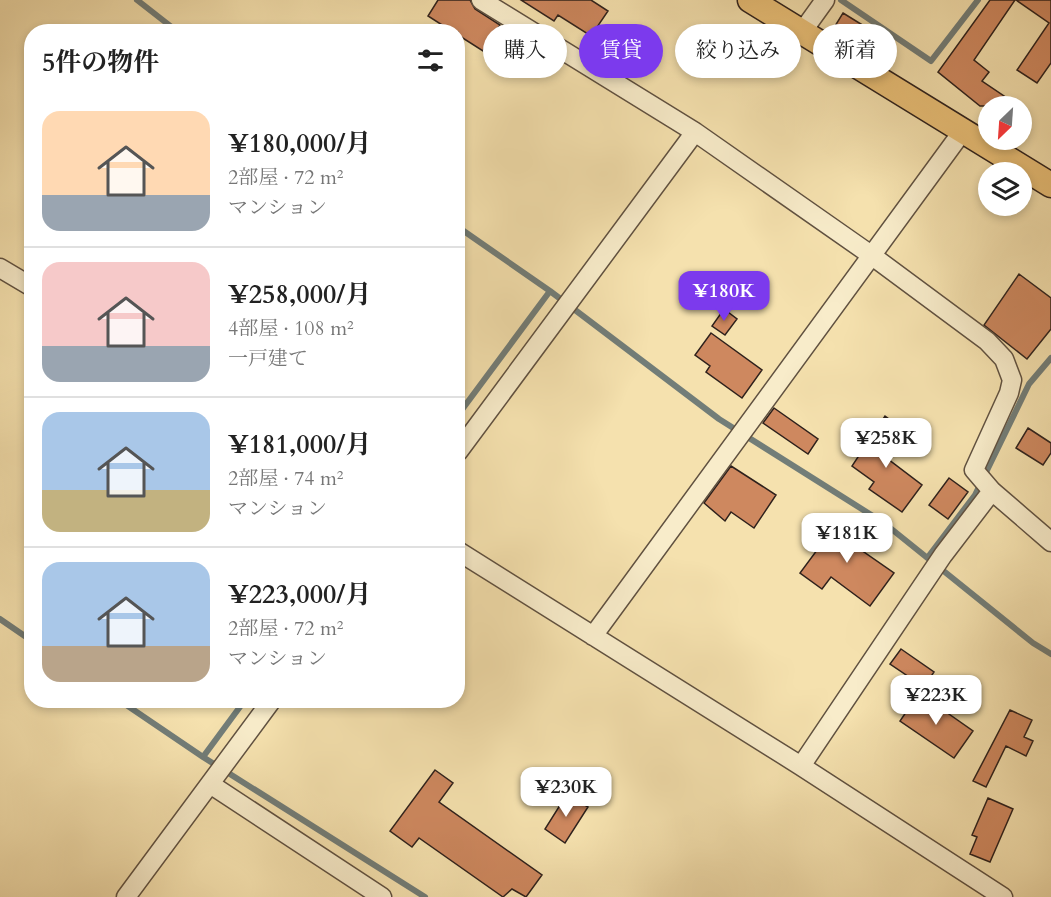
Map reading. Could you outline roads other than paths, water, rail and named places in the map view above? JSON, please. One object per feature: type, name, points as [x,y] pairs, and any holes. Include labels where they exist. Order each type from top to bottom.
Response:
[{"type":"main road","points":[[750,0],[1051,185]]},
{"type":"street","points":[[482,0],[695,132],[871,255],[987,341],[1004,359],[1012,380],[1009,393],[975,463],[985,484],[1051,542]]},
{"type":"street","points":[[802,32],[825,0]]},
{"type":"street","points":[[465,443],[695,132]]},
{"type":"street","points":[[593,636],[962,132]]},
{"type":"street","points":[[0,268],[24,282]]},
{"type":"street","points":[[801,766],[943,555],[985,484]]},
{"type":"street","points":[[465,555],[801,766],[1003,897]]},
{"type":"street","points":[[126,897],[266,708]]},
{"type":"street","points":[[218,773],[382,897]]},
{"type":"waterway","points":[[137,0],[168,24]]},
{"type":"waterway","points":[[841,0],[931,61],[978,0]]},
{"type":"waterway","points":[[465,232],[550,291],[719,419],[884,523],[1033,643],[1051,654]]},
{"type":"waterway","points":[[465,406],[550,291]]},
{"type":"waterway","points":[[928,557],[975,495],[1029,384],[1051,358]]},
{"type":"waterway","points":[[0,619],[24,636]]},
{"type":"waterway","points":[[131,708],[203,757],[425,897]]},
{"type":"waterway","points":[[203,757],[239,708]]}]
